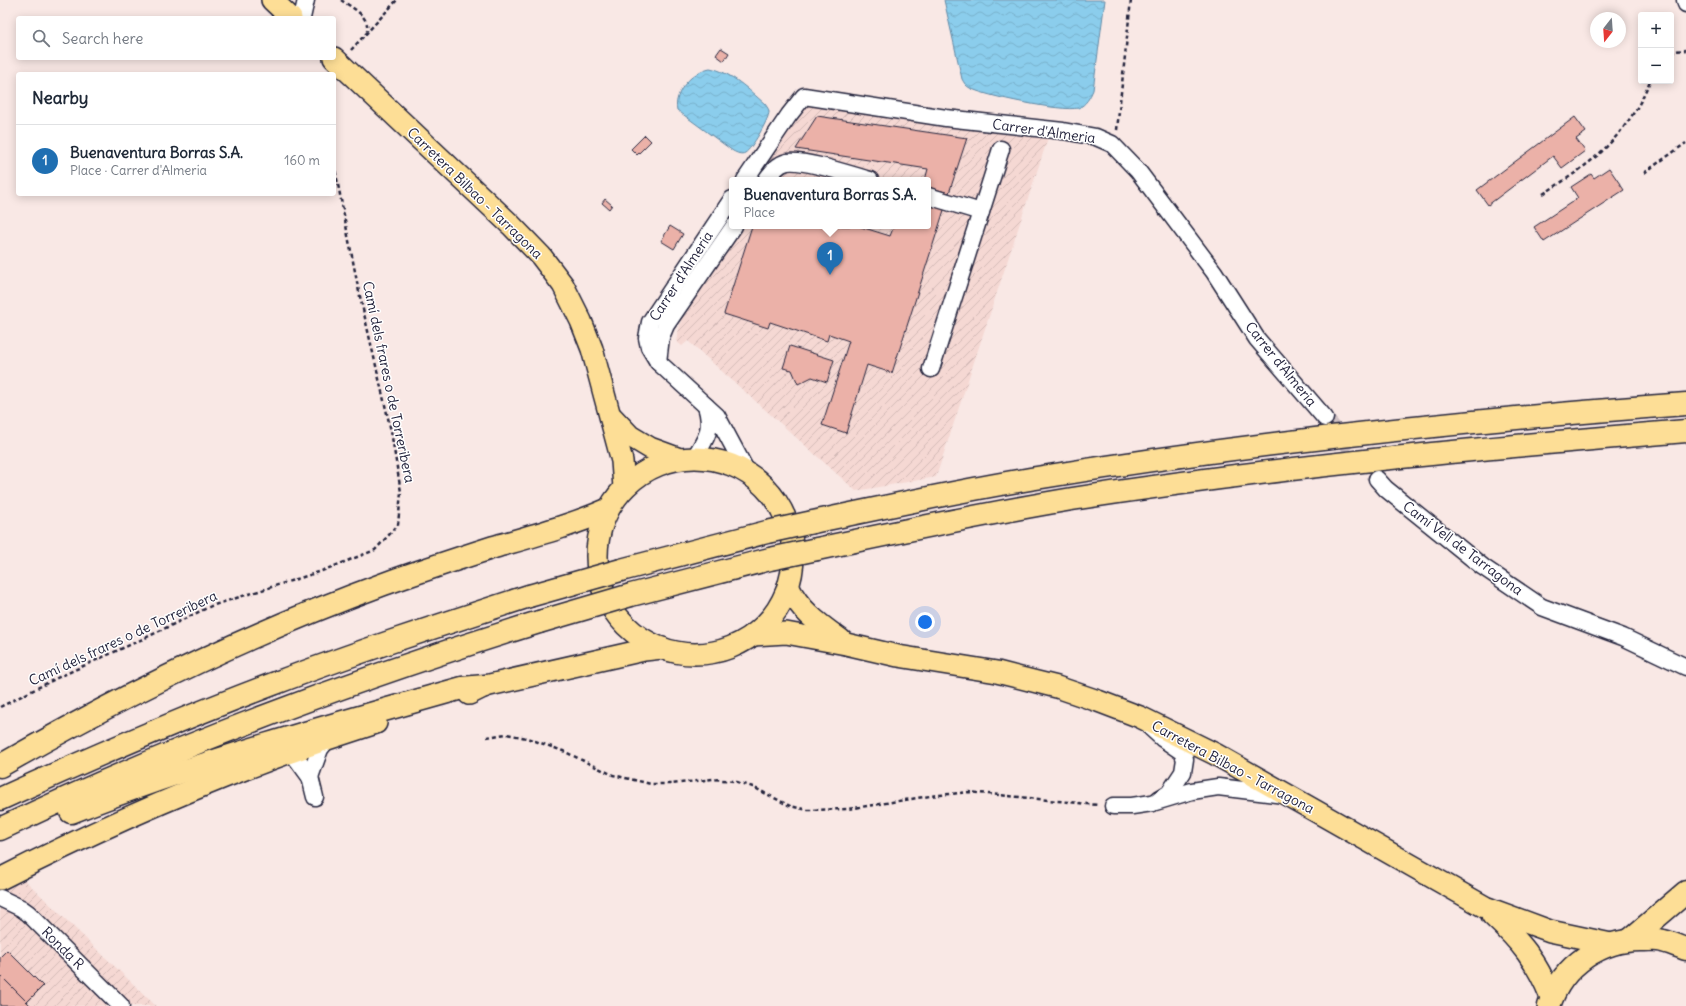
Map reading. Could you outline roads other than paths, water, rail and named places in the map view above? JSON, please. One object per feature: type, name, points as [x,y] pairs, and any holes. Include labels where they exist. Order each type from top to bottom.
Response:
[{"type":"highway","points":[[0,799],[163,728],[357,653],[529,596],[621,570],[767,532],[1028,479],[1210,453],[1391,431],[1686,404]]},
{"type":"highway","points":[[0,829],[166,755],[285,708],[472,643],[539,622],[631,595],[770,559],[983,515],[1157,487],[1484,448],[1686,431]]},
{"type":"highway","points":[[0,766],[148,685],[213,654],[293,620],[418,572],[569,526],[607,510]]},
{"type":"highway","points":[[0,842],[96,802],[236,754],[316,729],[462,688],[485,686]]},
{"type":"highway","points":[[1550,1002],[1573,967],[1591,952],[1621,941],[1686,892]]},
{"type":"highway","points":[[1621,941],[1662,940],[1686,949]]},
{"type":"main road","points":[[272,0],[289,16]]},
{"type":"main road","name":"Carretera Bilbao - Tarragona","points":[[336,60],[494,208],[554,272],[573,304],[588,336],[622,461],[624,488]]},
{"type":"main road","points":[[611,416],[630,436],[650,448],[687,458],[723,462],[748,474],[760,482],[778,504],[790,530],[793,558],[788,586],[784,598],[771,618],[753,635],[729,648],[716,652],[688,654],[662,648],[637,635],[626,626],[613,610],[603,591],[598,571],[596,550],[598,536],[607,510],[624,488],[636,477],[650,468],[687,458]]},
{"type":"main road","points":[[788,586],[794,598],[812,619],[846,644]]},
{"type":"main road","name":"Carretera Bilbao - Tarragona","points":[[753,635],[786,633],[846,644],[898,656],[997,672],[1031,680],[1098,701],[1140,717],[1215,754],[1485,907]]},
{"type":"main road","points":[[0,879],[161,802],[249,767],[328,739],[463,697],[485,686],[644,650],[662,648]]},
{"type":"main road","points":[[1485,907],[1550,931],[1621,941]]},
{"type":"main road","points":[[1485,907],[1513,934],[1533,958],[1550,1002]]},
{"type":"street","points":[[302,16],[306,0]]},
{"type":"street","points":[[1685,0],[1686,4]]},
{"type":"street","name":"Carrer d'Almeria","points":[[747,177],[789,115],[804,96],[953,119],[1063,131],[1096,137],[1112,144],[1138,171],[1209,266],[1257,339],[1325,418]]},
{"type":"street","points":[[931,369],[1001,149]]},
{"type":"street","points":[[769,177],[779,166],[788,162],[801,162],[858,177]]},
{"type":"street","points":[[931,197],[981,212]]},
{"type":"street","name":"Carrer d'Almeria","points":[[729,204],[650,322],[647,338],[649,347],[658,362],[717,416],[748,474]]},
{"type":"street","points":[[658,362],[661,336],[666,324],[732,229]]},
{"type":"street","points":[[687,458],[709,431],[710,420],[706,406]]},
{"type":"street","name":"Camí Vell de Tarragona","points":[[1377,479],[1386,489],[1483,567],[1542,607],[1623,637],[1686,667]]},
{"type":"street","points":[[1140,717],[1163,739],[1182,752],[1185,759],[1183,772],[1169,793],[1152,803]]},
{"type":"street","points":[[310,777],[320,749],[328,739]]},
{"type":"street","points":[[291,752],[310,777],[315,797]]},
{"type":"street","points":[[1112,806],[1132,806],[1152,803],[1192,791],[1218,787],[1289,796]]},
{"type":"street","name":"Ronda R","points":[[0,898],[28,913],[121,1006]]},
{"type":"water","points":[[944,0],[1105,0],[1093,90],[1091,95],[1083,105],[1078,108],[1070,109],[1041,106],[1006,99],[969,87],[962,79]]},
{"type":"water","points":[[710,68],[732,77],[753,93],[765,104],[768,109],[768,116],[763,127],[748,151],[744,154],[733,151],[677,110],[678,96],[686,83],[697,73]]},
{"type":"tunnel","points":[[1325,418],[1377,479]]},
{"type":"place","name":"Buenaventura Borras S.A.","points":[[830,275]]}]
